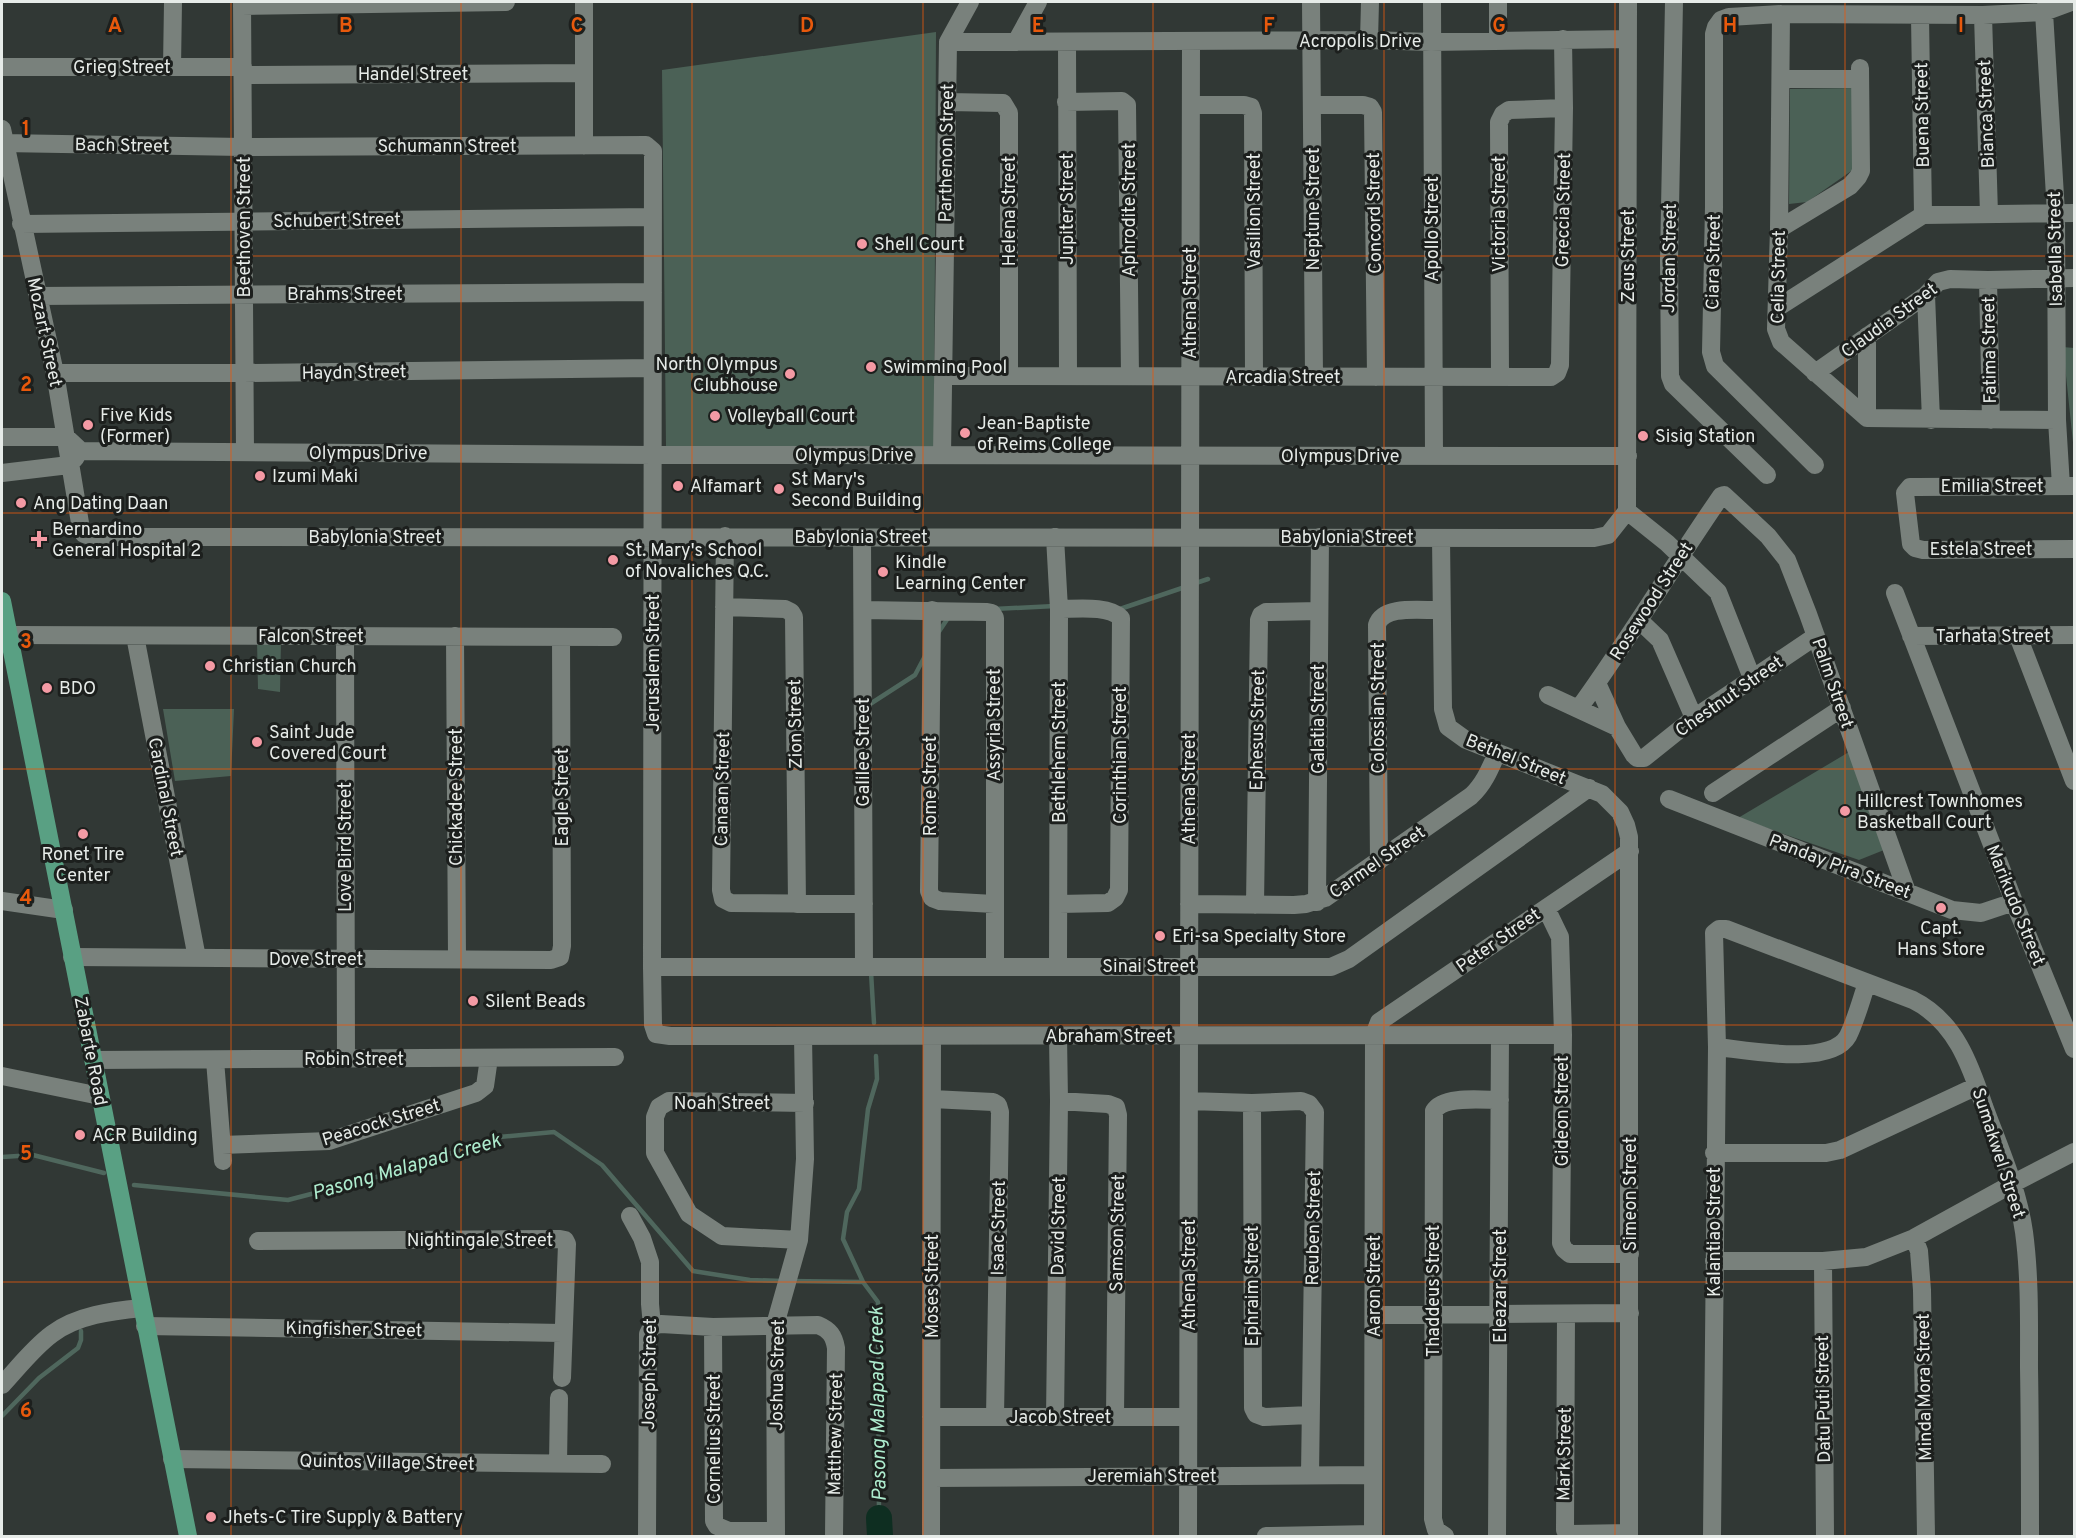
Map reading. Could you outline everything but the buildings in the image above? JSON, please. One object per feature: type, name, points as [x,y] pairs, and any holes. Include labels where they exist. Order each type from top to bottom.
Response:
[{"type":"main road","name":"Zabarte Road","points":[[2,601],[8,635],[7,659],[64,910],[188,1536]]},
{"type":"street","points":[[172,67],[173,2]]},
{"type":"street","points":[[242,4],[506,2]]},
{"type":"street","points":[[584,146],[585,2]]},
{"type":"street","name":"Parthenon Street","points":[[942,455],[948,42],[970,2]]},
{"type":"street","points":[[1016,42],[1038,2]]},
{"type":"street","name":"Neptune Street","points":[[1311,2],[1314,376]]},
{"type":"street","points":[[1369,40],[1370,2]]},
{"type":"street","name":"Apollo Street","points":[[1432,2],[1434,456]]},
{"type":"street","points":[[1498,2],[1498,41]]},
{"type":"street","name":"Zeus Street","points":[[1627,511],[1628,2]]},
{"type":"street","name":"Jordan Street","points":[[1674,2],[1668,272],[1670,376],[1673,384],[1767,475]]},
{"type":"street","points":[[1780,14],[1983,15],[2072,2]]},
{"type":"street","name":"Beethoven Street","points":[[242,4],[245,452]]},
{"type":"street","name":"Isabella Street","points":[[2042,5],[2065,213],[2056,278],[2066,341],[2057,420],[2068,486]]},
{"type":"street","name":"Ciara Street","points":[[1780,14],[1729,17],[1721,20],[1714,34],[1711,352],[1715,366],[1815,465]]},
{"type":"street","name":"Celia Street","points":[[1780,14],[1776,329],[1778,337],[1815,373],[1868,418]]},
{"type":"street","name":"Bianca Street","points":[[1983,15],[1989,213]]},
{"type":"street","name":"Buena Street","points":[[1920,16],[1923,215]]},
{"type":"street","name":"Greccia Street","points":[[1551,377],[1557,373],[1560,365],[1563,39]]},
{"type":"street","name":"Acropolis Drive","points":[[948,42],[1311,40],[1431,42],[1628,39]]},
{"type":"street","name":"Athena Street","points":[[1188,1536],[1191,41]]},
{"type":"street","name":"Jupiter Street","points":[[1067,42],[1068,376]]},
{"type":"street","name":"Grieg Street","points":[[2,67],[172,67],[243,71]]},
{"type":"street","name":"Handel Street","points":[[243,71],[584,73]]},
{"type":"street","points":[[1779,229],[1850,186],[1860,171],[1860,73],[1780,79]]},
{"type":"street","name":"Aphrodite Street","points":[[1066,102],[1122,101],[1127,105],[1130,376]]},
{"type":"street","name":"Helena Street","points":[[948,102],[1003,103],[1009,114],[1009,376]]},
{"type":"street","name":"Vasilion Street","points":[[1191,105],[1244,105],[1251,107],[1253,113],[1254,376]]},
{"type":"street","name":"Concord Street","points":[[1312,105],[1363,105],[1373,112],[1376,377]]},
{"type":"street","name":"Victoria Street","points":[[1500,377],[1499,122],[1503,114],[1509,110],[1564,108]]},
{"type":"street","name":"Bach Street","points":[[2,139],[243,147]]},
{"type":"street","name":"Mozart Street","points":[[2,139],[55,373],[66,437]]},
{"type":"street","name":"Schumann Street","points":[[243,147],[646,145],[650,148]]},
{"type":"street","name":"Jerusalem Street","points":[[650,148],[652,151],[653,217],[652,967],[653,1025],[656,1034]]},
{"type":"street","points":[[1777,308],[1923,215],[2065,213]]},
{"type":"street","name":"Schubert Street","points":[[21,224],[653,217]]},
{"type":"street","name":"Claudia Street","points":[[1815,373],[1926,296],[1938,282],[1950,279],[2074,278]]},
{"type":"street","name":"Fatima Street","points":[[1988,280],[1991,420]]},
{"type":"street","name":"Brahms Street","points":[[37,296],[653,292]]},
{"type":"street","points":[[1926,296],[1931,420]]},
{"type":"street","points":[[1867,336],[1868,418],[2057,420]]},
{"type":"street","name":"Haydn Street","points":[[55,373],[653,368]]},
{"type":"street","name":"Arcadia Street","points":[[944,376],[1551,377]]},
{"type":"street","points":[[2,437],[66,437],[75,458]]},
{"type":"street","name":"Olympus Drive","points":[[2,473],[75,458],[245,452],[653,455],[1628,456]]},
{"type":"street","name":"Babylonia Street","points":[[75,458],[81,529],[84,534],[93,537],[1601,538],[1614,530],[1627,511]]},
{"type":"street","name":"Emilia Street","points":[[1910,487],[2068,486]]},
{"type":"street","name":"Estela Street","points":[[1910,487],[1905,494],[1911,544],[1915,548],[1923,550],[2074,549]]},
{"type":"street","name":"Rosewood Street","points":[[1579,708],[1640,621],[1680,555],[1721,496],[1724,495]]},
{"type":"street","name":"Palm Street","points":[[1724,495],[1749,516],[1780,549],[1794,576],[1907,892]]},
{"type":"street","points":[[1627,511],[1680,555],[1718,592],[1752,678]]},
{"type":"street","name":"Canaan Street","points":[[725,536],[721,890],[723,899],[731,903],[864,904]]},
{"type":"street","name":"Galilee Street","points":[[862,537],[864,967]]},
{"type":"street","name":"Bethlehem Street","points":[[1055,537],[1059,609],[1058,967]]},
{"type":"street","name":"Galatia Street","points":[[1317,902],[1320,537]]},
{"type":"street","name":"Bethel Street","points":[[1441,538],[1444,718],[1448,727],[1456,735],[1497,753],[1602,794],[1620,812],[1626,825],[1630,851]]},
{"type":"street","name":"Marikudo Street","points":[[1894,593],[2014,902],[2074,1048]]},
{"type":"street","name":"Zion Street","points":[[724,607],[785,609],[794,617],[796,904]]},
{"type":"street","name":"Corinthian Street","points":[[1059,609],[1107,610],[1116,612],[1121,618],[1119,890],[1115,898],[1108,903],[1059,904]]},
{"type":"street","name":"Assyria Street","points":[[863,610],[987,612],[992,613],[995,618],[995,967]]},
{"type":"street","name":"Rome Street","points":[[932,610],[929,891],[932,898],[940,901],[994,904]]},
{"type":"street","name":"Colossian Street","points":[[1378,861],[1377,625],[1382,615],[1394,611],[1441,610]]},
{"type":"street","name":"Ephesus Street","points":[[1255,905],[1259,620],[1266,612],[1319,611]]},
{"type":"street","points":[[1640,621],[1660,640],[1694,718]]},
{"type":"street","name":"Falcon Street","points":[[8,635],[613,637]]},
{"type":"street","name":"Cardinal Street","points":[[135,636],[197,958]]},
{"type":"street","name":"Love Bird Street","points":[[345,636],[346,1059]]},
{"type":"street","name":"Chickadee Street","points":[[455,636],[457,958]]},
{"type":"street","name":"Chestnut Street","points":[[1617,727],[1634,755],[1637,758],[1644,758],[1694,718],[1816,636]]},
{"type":"street","name":"Tarhata Street","points":[[1911,636],[2074,636]]},
{"type":"street","points":[[2018,636],[2074,781]]},
{"type":"street","name":"Eagle Street","points":[[560,957],[562,946],[561,637]]},
{"type":"street","points":[[1597,683],[1617,727]]},
{"type":"street","points":[[1548,695],[1617,727]]},
{"type":"street","points":[[1713,793],[1842,708]]},
{"type":"street","name":"Carmel Street","points":[[1189,904],[1294,905],[1317,902],[1333,894],[1471,796],[1480,787],[1497,753]]},
{"type":"street","name":"Sinai Street","points":[[652,967],[1331,967],[1341,964],[1588,788]]},
{"type":"street","name":"Panday Pira Street","points":[[1669,799],[1952,909],[1981,914],[2014,902]]},
{"type":"street","name":"Peter Street","points":[[1374,1035],[1379,1022],[1630,851]]},
{"type":"street","name":"Simeon Street","points":[[1629,1534],[1630,851]]},
{"type":"street","points":[[2,901],[64,910]]},
{"type":"street","name":"Gideon Street","points":[[1545,908],[1560,937],[1563,1035],[1561,1243],[1570,1254],[1630,1254]]},
{"type":"street","name":"Sumakwel Street","points":[[1719,929],[1726,929],[1913,1000],[1938,1016],[1956,1041],[1977,1086],[2012,1184],[2024,1231],[2029,1285],[2030,1536]]},
{"type":"street","name":"Kalantiao Street","points":[[1712,1536],[1714,1153],[1717,1047],[1714,933],[1719,929]]},
{"type":"street","name":"Dove Street","points":[[72,957],[551,960],[560,957]]},
{"type":"street","points":[[1717,1047],[1791,1054],[1827,1051],[1841,1044],[1847,1037],[1867,983]]},
{"type":"street","name":"Abraham Street","points":[[656,1034],[670,1036],[1563,1035]]},
{"type":"street","name":"Aaron Street","points":[[1373,1535],[1374,1035]]},
{"type":"street","name":"Eleazar Street","points":[[1497,1536],[1500,1035]]},
{"type":"street","name":"Joshua Street","points":[[777,1534],[775,1325],[799,1240],[805,1159],[803,1036]]},
{"type":"street","name":"Moses Street","points":[[931,1536],[932,1036]]},
{"type":"street","name":"David Street","points":[[1055,1417],[1058,1036]]},
{"type":"street","name":"Robin Street","points":[[94,1060],[615,1057]]},
{"type":"street","name":"Peacock Street","points":[[215,1060],[222,1153],[329,1141],[476,1093],[485,1086],[489,1058]]},
{"type":"street","points":[[2,1076],[100,1096]]},
{"type":"street","points":[[1714,1153],[1826,1153],[1840,1150],[1977,1086]]},
{"type":"street","name":"Isaac Street","points":[[932,1099],[993,1102],[998,1105],[1000,1112],[995,1418]]},
{"type":"street","name":"Thaddeus Street","points":[[1445,1536],[1436,1530],[1433,1519],[1434,1111],[1437,1106],[1449,1101],[1500,1100]]},
{"type":"street","name":"Noah Street","points":[[799,1240],[722,1236],[689,1214],[655,1153],[655,1117],[659,1107],[669,1101],[805,1103]]},
{"type":"street","name":"Samson Street","points":[[1059,1101],[1108,1104],[1116,1107],[1118,1115],[1115,1417]]},
{"type":"street","name":"Reuben Street","points":[[1189,1101],[1252,1103],[1301,1101],[1309,1104],[1315,1112],[1310,1475]]},
{"type":"street","name":"Ephraim Street","points":[[1252,1103],[1253,1408],[1256,1414],[1264,1417],[1310,1415]]},
{"type":"street","points":[[1714,1261],[1823,1261],[1866,1257],[1914,1238],[2074,1152]]},
{"type":"street","name":"Joseph Street","points":[[630,1216],[642,1238],[650,1262],[652,1326],[648,1334],[646,1536]]},
{"type":"street","name":"Minda Mora Street","points":[[1914,1238],[1919,1251],[1922,1290],[1926,1536]]},
{"type":"street","name":"Nightingale Street","points":[[258,1241],[565,1240],[567,1244],[562,1378]]},
{"type":"street","name":"Datu Puti Street","points":[[1823,1261],[1825,1536]]},
{"type":"street","points":[[1374,1315],[1630,1313]]},
{"type":"street","name":"Kingfisher Street","points":[[2,1384],[53,1334],[66,1326],[98,1314],[562,1334]]},
{"type":"street","name":"Mark Street","points":[[1566,1314],[1565,1530],[1571,1534],[1629,1534]]},
{"type":"street","points":[[652,1326],[661,1324],[713,1327],[775,1325]]},
{"type":"street","name":"Matthew Street","points":[[775,1325],[818,1325],[832,1333],[836,1348],[834,1536]]},
{"type":"street","name":"Cornelius Street","points":[[713,1327],[714,1521],[717,1526],[729,1531],[777,1534]]},
{"type":"street","points":[[558,1464],[560,1398]]},
{"type":"street","name":"Jacob Street","points":[[931,1418],[1188,1417]]},
{"type":"street","name":"Quintos Village Street","points":[[172,1459],[602,1464]]},
{"type":"street","name":"Jeremiah Street","points":[[931,1478],[1373,1475]]},
{"type":"street","points":[[1266,1536],[1373,1535]]},
{"type":"green space","points":[[936,32],[934,447],[666,446],[662,70]]},
{"type":"green space","points":[[1856,88],[1857,167],[1807,202],[1789,204],[1790,89]]},
{"type":"green space","points":[[2063,347],[2074,348],[2074,452]]},
{"type":"green space","points":[[257,641],[281,641],[280,692],[258,689]]},
{"type":"green space","points":[[163,709],[234,709],[231,776],[175,781]]},
{"type":"green space","points":[[1854,749],[1889,848],[1859,860],[1738,818]]},
{"type":"waterway","points":[[1193,584],[1208,579]]},
{"type":"waterway","points":[[1120,609],[1185,587]]},
{"type":"waterway","points":[[994,609],[1055,606]]},
{"type":"waterway","points":[[938,633],[948,618]]},
{"type":"waterway","points":[[867,706],[915,675],[925,656]]},
{"type":"waterway","points":[[871,972],[874,1023]]},
{"type":"waterway","name":"Pasong Malapad Creek","points":[[876,1056],[877,1079],[868,1109],[859,1189],[847,1212],[843,1239],[863,1282],[878,1302],[879,1518]]},
{"type":"waterway","name":"Pasong Malapad Creek","points":[[134,1185],[288,1200],[388,1174],[499,1137],[554,1132],[602,1165],[693,1271],[750,1280],[782,1281]]},
{"type":"waterway","name":"Pasong Malapad Creek","points":[[2,1157],[33,1155],[104,1173]]},
{"type":"waterway","name":"Pasong Malapad Creek","points":[[790,1281],[863,1282]]},
{"type":"waterway","points":[[2,1416],[39,1378],[78,1348],[81,1331]]},
{"type":"waterway","name":"Pasong Malapad Creek","points":[[879,1518],[880,1536]]},
{"type":"place","name":"Shell Court","points":[[862,244]]},
{"type":"place","name":"Swimming Pool","points":[[871,367]]},
{"type":"place","name":"North Olympus Clubhouse","points":[[790,374]]},
{"type":"place","name":"Volleyball Court","points":[[715,416]]},
{"type":"place","name":"Five Kids (Former)","points":[[88,425]]},
{"type":"place","name":"Jean-Baptiste of Reims College","points":[[965,433]]},
{"type":"place","name":"Sisig Station","points":[[1643,436]]},
{"type":"place","name":"Izumi Maki","points":[[260,476]]},
{"type":"place","name":"Alfamart","points":[[678,486]]},
{"type":"place","name":"St Mary's Second Building","points":[[779,489]]},
{"type":"place","name":"Ang Dating Daan","points":[[21,503]]},
{"type":"place","name":"Bernardino General Hospital 2","points":[[39,539]]},
{"type":"place","name":"St. Mary's School of Novaliches Q.C.","points":[[613,560]]},
{"type":"place","name":"Kindle Learning Center","points":[[883,572]]},
{"type":"place","name":"Christian Church","points":[[210,666]]},
{"type":"place","name":"BDO","points":[[47,688]]},
{"type":"place","name":"Saint Jude Covered Court","points":[[257,742]]},
{"type":"place","name":"Hillcrest Townhomes Basketball Court","points":[[1845,811]]},
{"type":"place","name":"Ronet Tire Center","points":[[83,834]]},
{"type":"place","name":"Capt. Hans Store","points":[[1941,908]]},
{"type":"place","name":"Eri-sa Specialty Store","points":[[1160,936]]},
{"type":"place","name":"Silent Beads","points":[[473,1001]]},
{"type":"place","name":"ACR Building","points":[[80,1135]]},
{"type":"place","name":"Jhets-C Tire Supply & Battery","points":[[211,1517]]}]
